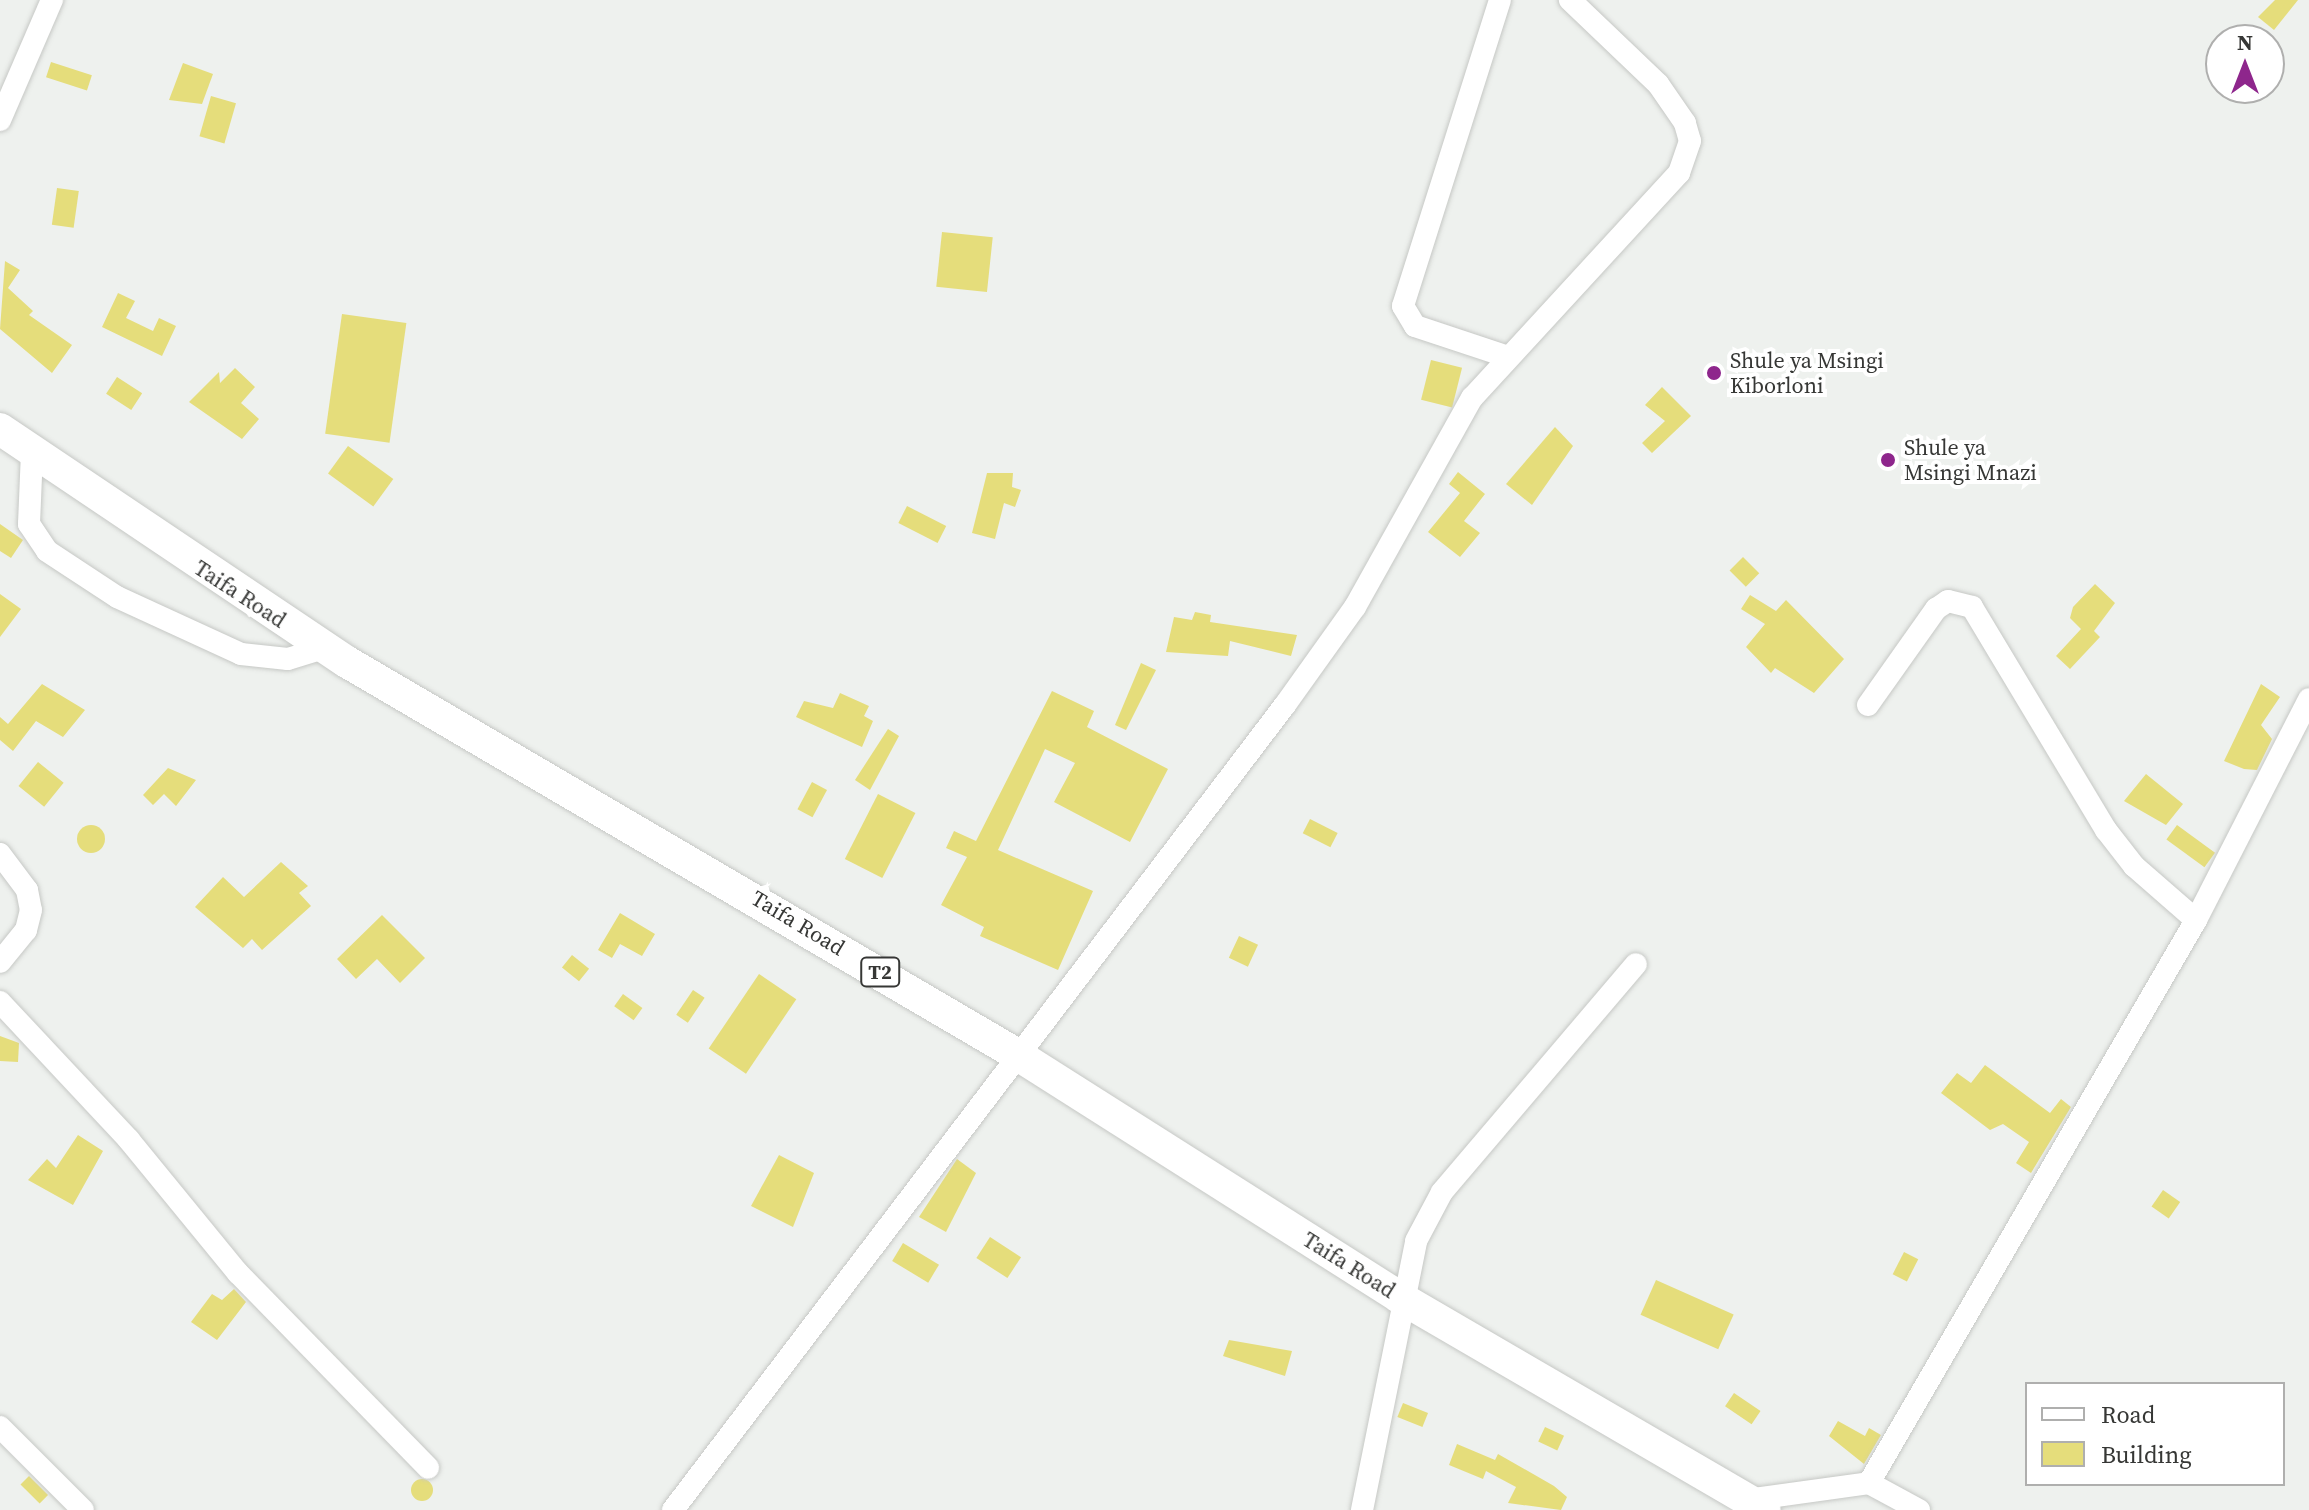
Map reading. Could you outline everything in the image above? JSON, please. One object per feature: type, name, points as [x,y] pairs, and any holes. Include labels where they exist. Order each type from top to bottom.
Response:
[{"type":"highway","name":"Taifa Road","points":[[0,429],[325,648],[1018,1055],[1399,1297],[1756,1505]]},
{"type":"street","points":[[0,120],[52,0]]},
{"type":"street","points":[[1500,0],[1403,306],[1415,326],[1508,357]]},
{"type":"street","points":[[673,1510],[1355,607],[1472,398],[1687,159],[1685,123],[1658,84],[1570,0]]},
{"type":"street","points":[[32,452],[29,524],[47,551],[117,597],[241,654],[288,659],[325,648]]},
{"type":"street","points":[[1868,705],[1936,609],[1948,601],[1972,607],[2106,830],[2134,866],[2196,920]]},
{"type":"street","points":[[1869,1483],[2196,920],[2309,699]]},
{"type":"street","points":[[0,854],[27,890],[31,910],[26,930],[0,962]]},
{"type":"street","points":[[1362,1510],[1399,1297],[1416,1241],[1442,1192],[1636,964]]},
{"type":"street","points":[[0,1002],[238,1273],[428,1468]]},
{"type":"street","points":[[0,1427],[83,1510]]},
{"type":"street","points":[[1756,1505],[1869,1483],[1919,1510]]},
{"type":"building","points":[[2275,0],[2298,0],[2279,24],[2267,24],[2258,17]]},
{"type":"building","points":[[51,62],[92,75],[87,91],[46,77]]},
{"type":"building","points":[[183,63],[213,74],[202,104],[169,100]]},
{"type":"building","points":[[211,96],[236,103],[224,144],[199,136]]},
{"type":"building","points":[[57,188],[79,191],[74,228],[52,225]]},
{"type":"building","points":[[942,232],[993,237],[987,292],[936,287]]},
{"type":"building","points":[[5,261],[20,270],[8,288],[33,311],[29,315],[72,345],[52,373],[0,329]]},
{"type":"building","points":[[118,293],[135,301],[126,318],[153,331],[159,318],[176,326],[162,356],[102,327]]},
{"type":"building","points":[[342,314],[406,323],[390,443],[325,434]]},
{"type":"building","points":[[1431,360],[1462,368],[1452,408],[1421,400]]},
{"type":"building","points":[[235,368],[255,387],[241,403],[259,419],[242,439],[189,402],[219,372],[220,383]]},
{"type":"building","points":[[117,377],[142,393],[131,410],[106,394]]},
{"type":"building","points":[[1662,387],[1691,416],[1652,453],[1642,443],[1665,421],[1645,405]]},
{"type":"building","points":[[1555,427],[1573,446],[1532,505],[1506,484]]},
{"type":"building","points":[[348,446],[393,479],[373,506],[328,474]]},
{"type":"building","points":[[1458,472],[1485,494],[1464,521],[1480,533],[1460,557],[1428,532],[1460,493],[1449,484]]},
{"type":"building","points":[[987,473],[1013,473],[1012,487],[1021,490],[1015,507],[1004,503],[995,539],[972,533]]},
{"type":"building","points":[[907,506],[946,526],[938,543],[898,523]]},
{"type":"building","points":[[0,524],[23,540],[11,558],[0,551]]},
{"type":"building","points":[[1743,557],[1759,573],[1746,587],[1730,570]]},
{"type":"building","points":[[2095,584],[2115,603],[2094,631],[2100,637],[2070,669],[2056,656],[2081,629],[2070,618],[2073,607]]},
{"type":"building","points":[[0,594],[21,609],[0,637]]},
{"type":"building","points":[[1750,595],[1776,611],[1786,600],[1844,659],[1814,693],[1775,668],[1771,673],[1746,647],[1765,624],[1741,609]]},
{"type":"building","points":[[1195,612],[1211,615],[1210,622],[1297,635],[1291,656],[1230,641],[1228,656],[1166,652],[1174,617],[1192,620]]},
{"type":"building","points":[[1141,663],[1156,670],[1126,730],[1115,725]]},
{"type":"building","points":[[42,684],[85,710],[63,737],[36,721],[13,751],[0,740],[0,717],[8,724]]},
{"type":"building","points":[[2261,684],[2280,697],[2261,725],[2272,739],[2257,770],[2244,769],[2224,761]]},
{"type":"building","points":[[1052,691],[1094,711],[1087,727],[1168,769],[1130,842],[1054,802],[1075,763],[1045,749],[998,850],[1093,891],[1058,970],[980,936],[984,927],[941,905],[967,857],[946,848],[954,831],[976,841]]},
{"type":"building","points":[[840,693],[869,706],[864,716],[873,721],[862,747],[796,717],[804,701],[833,708]]},
{"type":"building","points":[[888,729],[899,736],[870,790],[855,780]]},
{"type":"building","points":[[38,762],[64,783],[44,807],[18,786]]},
{"type":"building","points":[[168,768],[196,780],[176,806],[164,794],[153,805],[143,795]]},
{"type":"building","points":[[2146,774],[2183,804],[2166,825],[2124,801]]},
{"type":"building","points":[[812,782],[827,790],[812,817],[797,809]]},
{"type":"building","points":[[878,794],[915,813],[882,878],[845,859]]},
{"type":"building","points":[[1310,819],[1338,833],[1330,847],[1303,833]]},
{"type":"building","points":[[91,825],[101,829],[105,839],[101,849],[91,853],[81,849],[77,839],[81,829]]},
{"type":"building","points":[[2177,825],[2215,853],[2204,867],[2166,840]]},
{"type":"building","points":[[281,862],[308,886],[299,893],[311,906],[262,950],[252,939],[243,948],[195,907],[223,877],[244,897]]},
{"type":"building","points":[[620,913],[655,934],[642,956],[620,944],[612,958],[598,950]]},
{"type":"building","points":[[382,915],[425,958],[400,983],[377,959],[356,979],[337,959]]},
{"type":"building","points":[[1239,936],[1258,945],[1248,967],[1229,958]]},
{"type":"building","points":[[572,955],[589,969],[579,981],[562,967]]},
{"type":"building","points":[[759,974],[796,999],[746,1074],[709,1049]]},
{"type":"building","points":[[693,990],[705,998],[688,1023],[676,1015]]},
{"type":"building","points":[[623,994],[642,1008],[634,1020],[614,1006]]},
{"type":"building","points":[[0,1036],[19,1043],[18,1062],[0,1061]]},
{"type":"building","points":[[1985,1065],[2050,1113],[2061,1099],[2071,1107],[2031,1173],[2016,1163],[2029,1142],[2003,1124],[1990,1130],[1941,1093],[1957,1073],[1971,1083]]},
{"type":"building","points":[[78,1135],[103,1151],[73,1205],[28,1180],[47,1159],[56,1168]]},
{"type":"building","points":[[779,1155],[814,1173],[793,1227],[751,1206]]},
{"type":"building","points":[[957,1159],[976,1173],[946,1232],[919,1217]]},
{"type":"building","points":[[2163,1190],[2180,1202],[2169,1218],[2152,1206]]},
{"type":"building","points":[[990,1237],[1021,1257],[1007,1278],[976,1258]]},
{"type":"building","points":[[903,1243],[939,1265],[928,1283],[892,1261]]},
{"type":"building","points":[[1904,1252],[1918,1259],[1907,1282],[1893,1274]]},
{"type":"building","points":[[1656,1280],[1734,1315],[1718,1349],[1641,1315]]},
{"type":"building","points":[[234,1289],[246,1302],[217,1340],[191,1322],[212,1294],[222,1300]]},
{"type":"building","points":[[1229,1340],[1292,1351],[1285,1376],[1223,1356]]},
{"type":"building","points":[[1734,1393],[1761,1411],[1752,1424],[1725,1406]]},
{"type":"building","points":[[1403,1403],[1428,1413],[1422,1427],[1397,1417]]},
{"type":"building","points":[[1838,1421],[1865,1436],[1869,1428],[1881,1435],[1864,1464],[1829,1436]]},
{"type":"building","points":[[1545,1427],[1564,1436],[1557,1450],[1538,1442]]},
{"type":"building","points":[[1457,1444],[1495,1460],[1498,1454],[1554,1486],[1567,1497],[1561,1510],[1508,1503],[1516,1487],[1486,1471],[1483,1479],[1449,1465]]},
{"type":"building","points":[[29,1476],[48,1495],[40,1504],[21,1484]]},
{"type":"building","points":[[422,1479],[430,1482],[433,1490],[430,1498],[422,1501],[414,1498],[411,1490],[414,1482]]},
{"type":"place","name":"Shule ya Msingi Kiborloni","points":[[1714,373]]},
{"type":"place","name":"Shule ya Msingi Mnazi","points":[[1888,460]]}]
